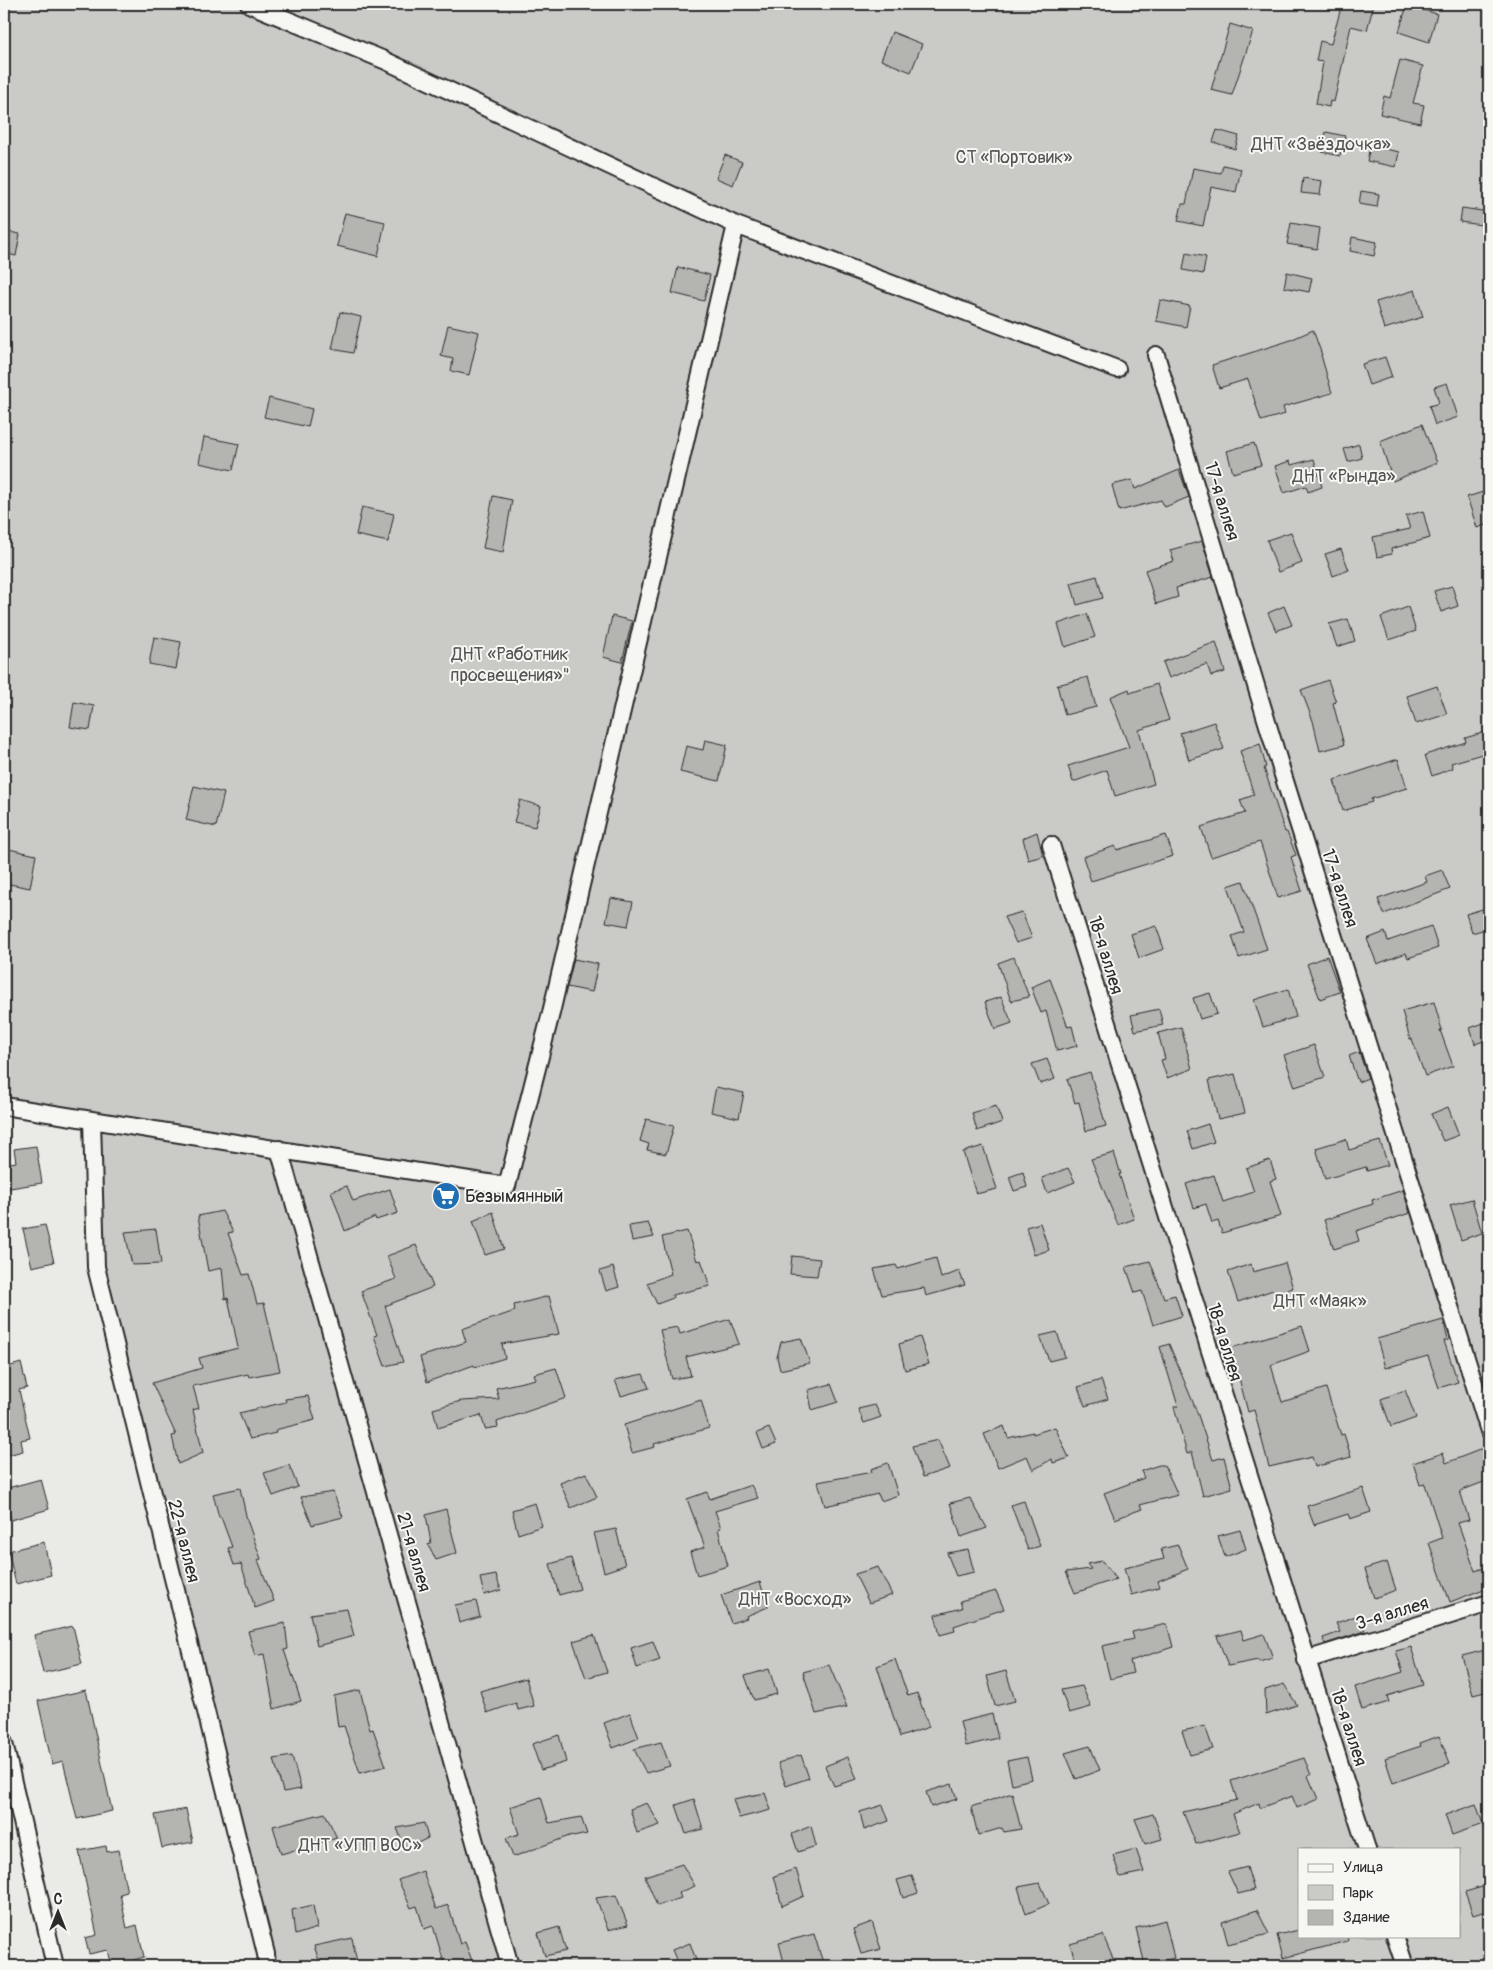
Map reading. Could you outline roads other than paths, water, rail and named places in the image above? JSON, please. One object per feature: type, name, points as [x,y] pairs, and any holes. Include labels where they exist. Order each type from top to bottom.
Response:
[{"type":"street","points":[[249,4],[384,60],[736,225],[1117,369]]},
{"type":"street","points":[[4,1106],[507,1186],[553,1004],[736,225]]},
{"type":"street","name":"17-я аллея","points":[[1156,356],[1283,775],[1489,1431]]},
{"type":"street","name":"18-я аллея","points":[[1051,845],[1154,1172],[1202,1334],[1367,1848]]},
{"type":"street","name":"22-я аллея","points":[[92,1120],[96,1267],[266,1954],[267,1966]]},
{"type":"street","name":"21-я аллея","points":[[278,1149],[510,1966]]},
{"type":"street","name":"3-я аллея","points":[[1306,1660],[1489,1603]]},
{"type":"street","points":[[4,1744],[55,1966]]},
{"type":"street","points":[[1396,1938],[1404,1966]]},
{"type":"place","name":"Безымянный","points":[[446,1196]]},
{"type":"park label","name":"ДНТ «Звёздочка»","points":[[1321,144]]},
{"type":"park label","name":"СТ «Портовик»","points":[[1014,157]]},
{"type":"park label","name":"ДНТ «Рында»","points":[[1344,476]]},
{"type":"park label","name":"ДНТ «Работник просвещения»\"","points":[[510,664]]},
{"type":"park label","name":"ДНТ «Маяк»","points":[[1320,1301]]},
{"type":"park label","name":"ДНТ «Восход»","points":[[795,1599]]},
{"type":"park label","name":"ДНТ «УПП ВОС»","points":[[360,1845]]}]
